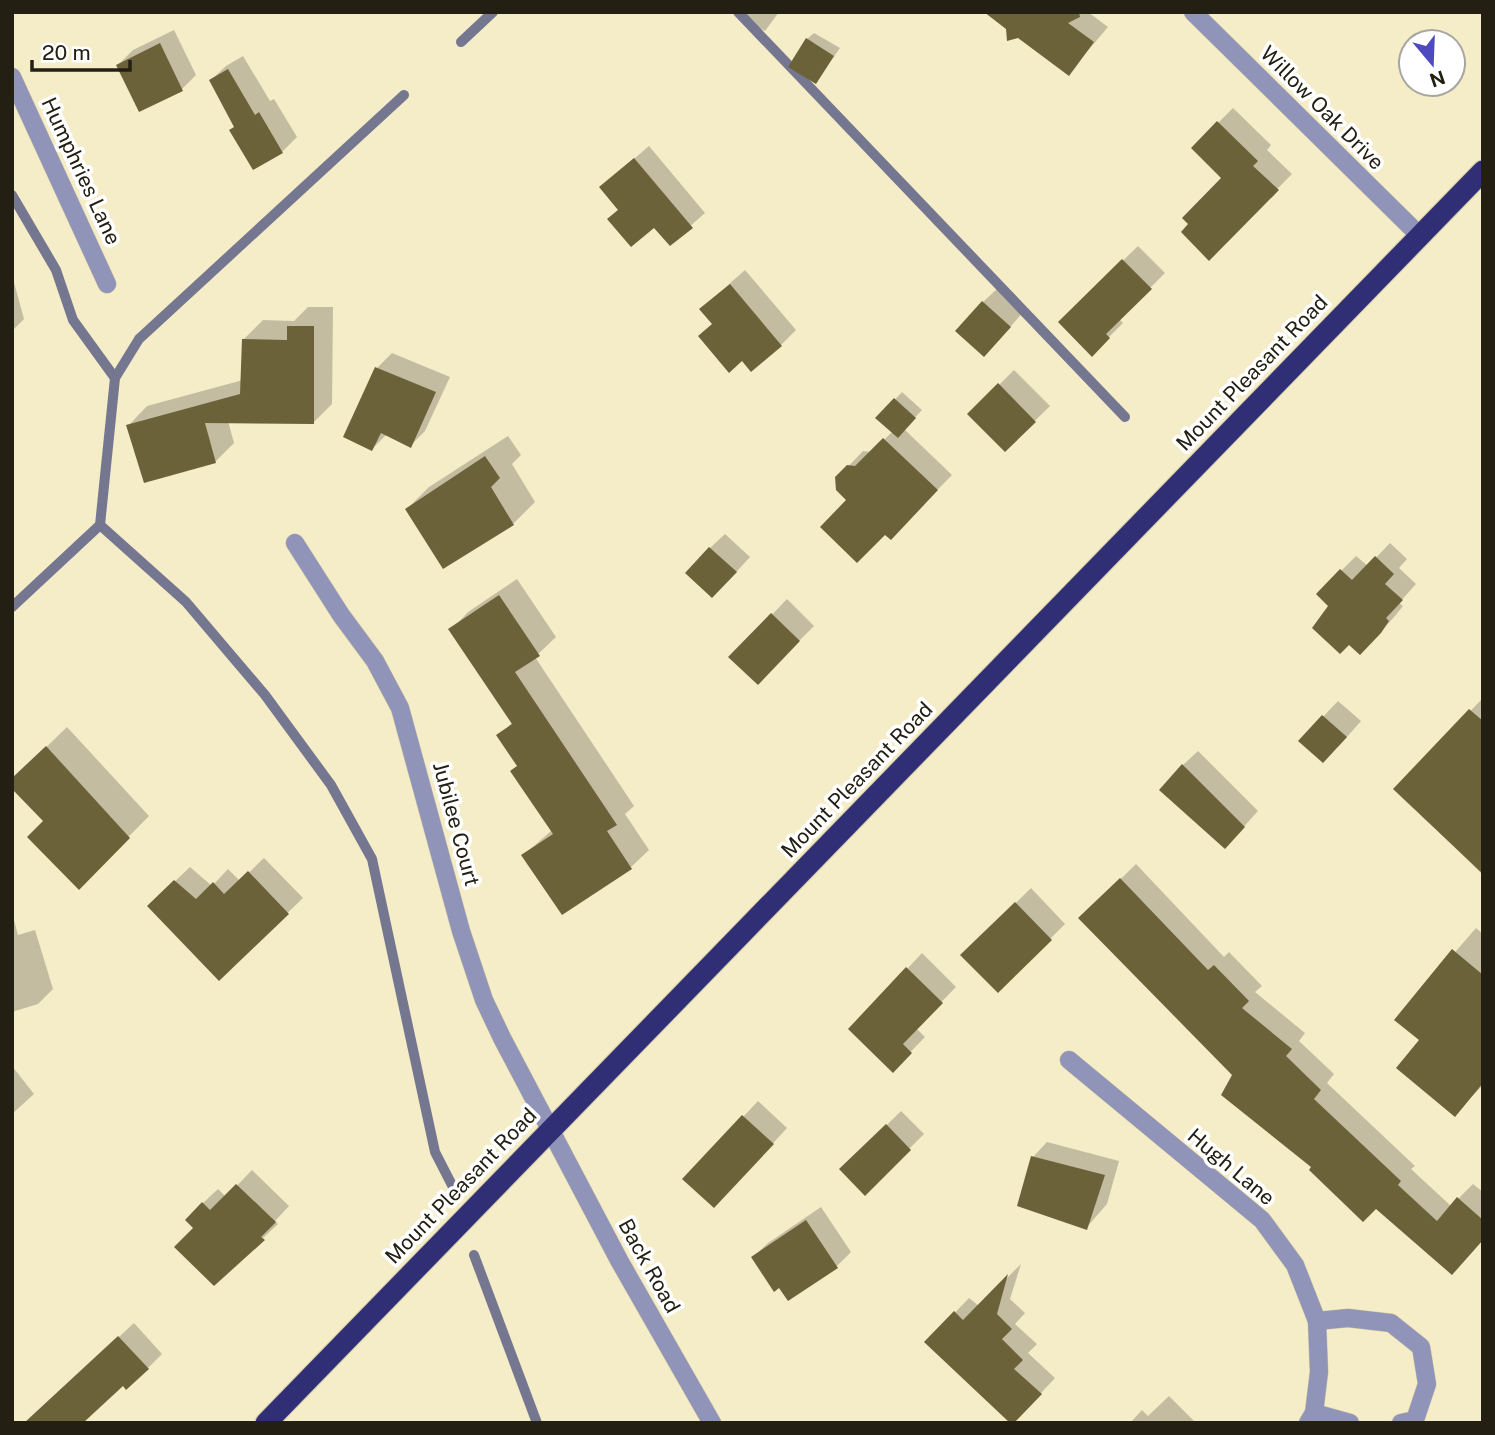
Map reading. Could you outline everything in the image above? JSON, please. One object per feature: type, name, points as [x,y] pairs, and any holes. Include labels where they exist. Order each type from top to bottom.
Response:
[{"type":"highway","name":"Mount Pleasant Road","points":[[266,1423],[1483,172]]},
{"type":"street","name":"Willow Oak Drive","points":[[1193,12],[1420,236]]},
{"type":"street","name":"Humphries Lane","points":[[12,76],[107,284]]},
{"type":"street","name":"Jubilee Court","points":[[295,543],[389,684],[400,708],[461,931],[484,1000],[548,1131]]},
{"type":"street","name":"Hugh Lane","points":[[1069,1060],[1262,1220],[1295,1265],[1317,1321],[1319,1372],[1311,1418]]},
{"type":"street","name":"Back Road","points":[[548,1131],[712,1423]]},
{"type":"street","points":[[1317,1321],[1348,1318],[1391,1323],[1422,1347],[1427,1384],[1415,1420],[1401,1423]]},
{"type":"street","points":[[1311,1418],[1350,1423]]},
{"type":"building","points":[[984,12],[1079,12],[1080,17],[1068,23],[1094,42],[1069,76],[1018,38],[1007,41],[1006,29]]},
{"type":"building","points":[[806,38],[834,56],[816,84],[788,67]]},
{"type":"building","points":[[160,43],[183,91],[139,112],[116,65]]},
{"type":"building","points":[[228,69],[255,115],[259,112],[283,153],[253,170],[229,130],[234,127],[209,80]]},
{"type":"building","points":[[1217,121],[1258,161],[1253,166],[1279,190],[1209,261],[1181,232],[1188,224],[1182,218],[1221,178],[1191,148]]},
{"type":"building","points":[[634,158],[693,228],[670,246],[654,228],[631,247],[607,219],[618,210],[599,187]]},
{"type":"building","points":[[1122,259],[1152,289],[1106,334],[1110,338],[1092,357],[1058,322]]},
{"type":"building","points":[[730,284],[782,346],[751,372],[742,361],[729,373],[698,336],[712,324],[699,309]]},
{"type":"building","points":[[982,301],[1011,327],[984,357],[955,331]]},
{"type":"building","points":[[287,326],[314,326],[314,424],[205,423],[216,463],[144,483],[126,425],[240,394],[242,339],[287,340]]},
{"type":"building","points":[[375,367],[436,392],[411,448],[381,433],[372,451],[343,437]]},
{"type":"building","points":[[998,383],[1036,422],[1005,452],[967,414]]},
{"type":"building","points":[[894,398],[916,418],[898,438],[875,418]]},
{"type":"building","points":[[883,438],[938,490],[891,540],[885,535],[857,563],[820,527],[846,500],[836,490],[835,477],[847,465],[855,466]]},
{"type":"building","points":[[485,456],[500,478],[491,487],[514,525],[443,569],[405,509]]},
{"type":"building","points":[[709,547],[737,572],[712,598],[685,573]]},
{"type":"building","points":[[1375,556],[1394,574],[1385,584],[1403,600],[1386,618],[1389,621],[1381,633],[1360,655],[1349,645],[1340,654],[1312,628],[1328,606],[1316,594],[1340,569],[1352,580]]},
{"type":"building","points":[[499,595],[540,656],[515,672],[617,825],[607,831],[632,869],[562,915],[521,855],[553,834],[510,771],[517,766],[496,735],[512,724],[448,629]]},
{"type":"building","points":[[771,613],[800,641],[758,685],[728,657]]},
{"type":"building","points":[[1469,709],[1483,721],[1483,874],[1393,789]]},
{"type":"building","points":[[1322,715],[1347,737],[1323,763],[1298,741]]},
{"type":"building","points":[[46,746],[130,838],[79,890],[27,837],[43,821],[12,789],[12,778]]},
{"type":"building","points":[[1182,764],[1245,827],[1225,849],[1159,790]]},
{"type":"building","points":[[248,871],[289,914],[219,981],[147,906],[174,880],[196,899],[213,882],[224,894]]},
{"type":"building","points":[[1120,878],[1208,970],[1214,965],[1249,1001],[1242,1008],[1292,1049],[1286,1056],[1321,1090],[1314,1099],[1401,1181],[1398,1185],[1437,1221],[1457,1197],[1483,1220],[1483,1240],[1452,1275],[1376,1209],[1363,1222],[1309,1170],[1311,1167],[1221,1095],[1232,1075],[1078,918]]},
{"type":"building","points":[[1015,902],[1052,940],[998,993],[960,955]]},
{"type":"building","points":[[1452,949],[1483,975],[1483,1083],[1455,1117],[1396,1068],[1419,1040],[1394,1020]]},
{"type":"building","points":[[906,967],[943,1003],[903,1044],[912,1053],[893,1073],[848,1029]]},
{"type":"building","points":[[742,1115],[774,1144],[714,1208],[682,1179]]},
{"type":"building","points":[[886,1124],[911,1150],[865,1196],[839,1169]]},
{"type":"building","points":[[1031,1156],[1105,1175],[1087,1230],[1017,1206]]},
{"type":"building","points":[[236,1184],[276,1222],[261,1237],[265,1240],[214,1286],[174,1247],[193,1228],[185,1220],[202,1202],[210,1210]]},
{"type":"building","points":[[806,1220],[838,1268],[788,1301],[779,1288],[774,1292],[751,1257]]},
{"type":"building","points":[[1008,1274],[997,1314],[1012,1329],[1002,1339],[1023,1360],[1014,1369],[1042,1394],[1014,1423],[1010,1423],[924,1342],[954,1311],[963,1320]]},
{"type":"building","points":[[118,1336],[149,1369],[126,1390],[123,1386],[83,1423],[24,1423]]},
{"type":"waterway","points":[[461,42],[493,12]]},
{"type":"waterway","points":[[738,12],[1125,417]]},
{"type":"waterway","points":[[12,607],[100,525],[115,378],[139,339],[404,95]]},
{"type":"waterway","points":[[12,195],[56,270],[73,320],[115,378]]},
{"type":"waterway","points":[[100,525],[186,602],[265,695],[331,785],[372,859],[435,1152],[455,1191]]},
{"type":"waterway","points":[[474,1255],[537,1423]]}]
